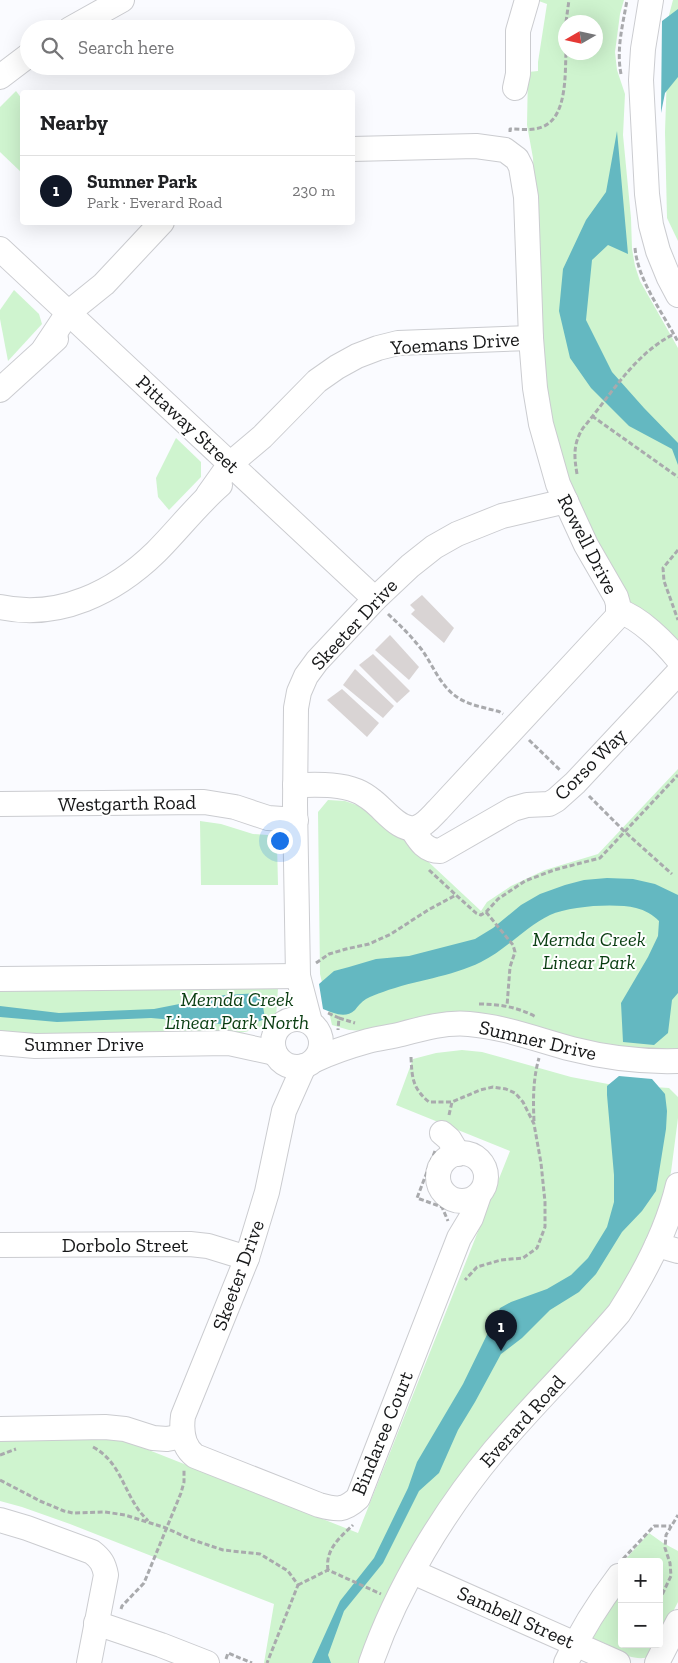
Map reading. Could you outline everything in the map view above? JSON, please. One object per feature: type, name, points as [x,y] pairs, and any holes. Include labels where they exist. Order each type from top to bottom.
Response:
[{"type":"street","points":[[85,12],[122,0]]},
{"type":"street","points":[[515,88],[518,74],[518,31],[527,0]]},
{"type":"street","points":[[651,0],[643,49],[641,80],[646,194],[658,251],[668,278],[678,295]]},
{"type":"street","points":[[0,77],[20,62]]},
{"type":"street","name":"Rowell Drive","points":[[355,149],[476,146],[505,150],[517,159],[521,167],[526,197],[531,338],[535,388],[541,424],[553,469],[566,501],[586,545],[616,598],[619,611],[618,616],[438,810],[425,823],[412,829]]},
{"type":"street","points":[[0,390],[73,318],[159,225]]},
{"type":"street","name":"Pittaway Street","points":[[0,249],[375,599]]},
{"type":"street","name":"Yoemans Drive","points":[[0,608],[42,610],[68,606],[108,589],[136,571],[157,552],[262,437],[317,381],[357,356],[398,343],[531,338]]},
{"type":"street","name":"Skeeter Drive","points":[[312,1024],[296,814],[296,708],[298,692],[306,676],[317,661],[375,599],[410,566],[434,547],[457,534],[502,516],[566,501]]},
{"type":"street","points":[[619,611],[636,619],[678,659]]},
{"type":"street","name":"Corso Way","points":[[412,829],[424,846],[440,851],[513,809],[527,805],[548,804],[556,800],[575,783],[678,673]]},
{"type":"street","points":[[295,785],[346,787],[372,800],[401,825],[412,829]]},
{"type":"street","name":"Westgarth Road","points":[[0,804],[204,802],[235,807],[253,813],[273,810],[296,814]]},
{"type":"street","points":[[0,979],[307,970]]},
{"type":"street","name":"Skeeter Drive","points":[[283,1023],[307,970]]},
{"type":"street","points":[[294,1018],[302,1019],[312,1024],[319,1033],[321,1047],[309,1063],[291,1066],[278,1057],[273,1046],[273,1038],[275,1031],[283,1023],[294,1018]]},
{"type":"street","name":"Sumner Drive","points":[[229,1044],[283,1023]]},
{"type":"street","name":"Sumner Drive","points":[[309,1063],[337,1050],[370,1040],[425,1028],[467,1023],[522,1033],[545,1042],[613,1058],[669,1061]]},
{"type":"street","name":"Sumner Drive","points":[[312,1024],[370,1040]]},
{"type":"street","name":"Sumner Drive","points":[[0,1043],[35,1046],[229,1044],[278,1057]]},
{"type":"street","name":"Skeeter Drive","points":[[187,1444],[181,1428],[183,1416],[247,1258],[267,1192],[284,1111],[283,1082],[278,1057]]},
{"type":"street","name":"Skeeter Drive","points":[[284,1111],[309,1063]]},
{"type":"street","points":[[442,1133],[449,1139],[458,1154]]},
{"type":"street","name":"Bindaree Court","points":[[187,1444],[195,1456],[319,1505],[341,1509],[350,1505],[358,1498],[454,1232],[461,1221],[452,1199],[445,1195],[441,1189],[438,1182],[438,1174],[444,1161],[451,1156],[465,1153],[479,1160],[484,1167],[486,1182],[471,1218],[454,1232]]},
{"type":"street","name":"Everard Road","points":[[371,1663],[397,1603],[449,1511],[494,1450],[619,1313],[634,1290],[668,1248],[672,1208],[678,1185]]},
{"type":"street","points":[[452,1199],[466,1202],[479,1195]]},
{"type":"street","name":"Dorbolo Street","points":[[0,1245],[190,1244],[208,1246],[247,1258]]},
{"type":"street","points":[[0,1429],[105,1427],[125,1429],[153,1438],[167,1438],[187,1444]]},
{"type":"street","points":[[0,1520],[92,1552],[104,1564],[106,1575],[106,1626],[89,1663]]},
{"type":"street","name":"Sambell Street","points":[[413,1572],[571,1653],[618,1663]]},
{"type":"street","points":[[571,1653],[596,1606],[618,1577]]},
{"type":"street","points":[[657,1663],[678,1622]]},
{"type":"street","points":[[106,1626],[207,1663]]},
{"type":"path","points":[[567,15],[569,0]]},
{"type":"path","points":[[578,477],[574,448],[577,437],[635,362],[662,340],[674,334]]},
{"type":"path","points":[[592,416],[678,477]]},
{"type":"path","points":[[678,550],[663,568],[664,581],[678,620]]},
{"type":"path","points":[[427,868],[476,914],[481,915],[498,899],[526,881],[554,870],[600,858],[678,775]]},
{"type":"path","points":[[624,831],[672,874]]},
{"type":"path","points":[[307,970],[329,954],[346,948],[369,944],[391,934],[428,910],[456,895]]},
{"type":"path","points":[[486,912],[513,945],[516,952],[510,967],[507,1006]]},
{"type":"path","points":[[307,970],[316,953]]},
{"type":"path","points":[[534,1124],[534,1076],[545,1042]]},
{"type":"path","points":[[442,1133],[417,1198],[442,1207],[454,1232]]},
{"type":"path","points":[[106,1626],[144,1583],[181,1493],[184,1482],[187,1444]]},
{"type":"path","points":[[90,1445],[110,1459],[138,1510],[149,1522]]},
{"type":"path","points":[[0,1455],[20,1448]]},
{"type":"path","points":[[0,1480],[64,1511],[73,1513],[105,1512],[125,1515],[166,1528],[223,1550],[260,1554],[288,1571],[298,1585]]},
{"type":"path","points":[[663,1593],[672,1576],[665,1548],[666,1535],[678,1515]]},
{"type":"path","points":[[624,1558],[654,1526],[671,1526]]},
{"type":"path","points":[[267,1663],[298,1585],[328,1570],[382,1594]]},
{"type":"path","points":[[224,1663],[228,1653],[252,1663]]},
{"type":"green space","points":[[536,0],[624,0],[620,14],[615,52],[617,70],[625,94],[623,135],[632,249],[640,281],[678,348],[678,645],[634,607],[614,583],[566,486],[545,413],[533,158],[527,125],[528,72],[538,71],[547,4]]},
{"type":"green space","points":[[673,0],[678,0],[678,241],[667,218],[665,132],[669,15]]},
{"type":"green space","points":[[16,91],[20,96],[20,171],[0,152],[0,107]]},
{"type":"green space","points":[[14,290],[39,314],[42,324],[8,361],[0,310]]},
{"type":"green space","points":[[176,438],[201,462],[201,477],[169,510],[158,497],[156,478]]},
{"type":"green space","name":"Mernda Creek Linear Park","points":[[678,769],[678,1054],[610,1048],[515,1020],[483,1014],[365,1031],[349,1030],[332,1025],[320,974],[318,812],[328,800],[345,801],[374,811],[481,911],[487,902],[511,886],[545,870],[598,854]]},
{"type":"green space","points":[[200,821],[221,824],[253,834],[268,835],[277,844],[278,885],[201,885]]},
{"type":"green space","name":"Mernda Creek Linear Park North","points":[[278,988],[276,1018],[257,1029],[235,1034],[55,1035],[0,1033],[0,989],[17,991]]},
{"type":"green space","points":[[462,1050],[482,1052],[571,1077],[608,1084],[669,1088],[678,1097],[678,1118],[671,1172],[664,1200],[654,1227],[623,1288],[595,1327],[547,1376],[361,1663],[264,1663],[274,1604],[70,1524],[0,1501],[0,1441],[121,1439],[358,1533],[510,1151],[396,1105],[413,1059],[436,1053]]},
{"type":"green space","points":[[649,1533],[678,1551],[678,1602],[663,1631],[663,1558],[627,1558]]},
{"type":"green space","points":[[618,1591],[618,1648],[654,1648],[647,1657],[641,1658],[625,1655],[584,1638]]},
{"type":"water","points":[[678,9],[678,77],[665,93],[661,113],[662,21]]},
{"type":"water","points":[[617,131],[628,254],[608,245],[592,260],[586,320],[612,372],[678,443],[678,465],[672,449],[629,426],[591,388],[570,358],[559,311],[563,269],[586,220],[606,192]]},
{"type":"water","points":[[607,878],[633,879],[655,884],[678,895],[678,993],[672,1000],[668,1033],[654,1045],[623,1042],[621,1003],[658,936],[659,921],[646,911],[627,906],[593,906],[569,909],[550,915],[490,957],[469,967],[374,995],[364,1000],[351,1013],[343,1015],[323,1009],[319,984],[334,971],[376,959],[409,956],[475,939],[493,928],[521,905],[540,894],[584,880]]},
{"type":"water","points":[[261,993],[265,1019],[257,1022],[232,1025],[151,1018],[57,1022],[0,1017],[0,1006],[59,1013],[154,1009],[225,995]]},
{"type":"water","points":[[619,1076],[652,1079],[665,1094],[667,1111],[666,1129],[656,1191],[642,1211],[622,1232],[596,1274],[579,1292],[550,1310],[522,1338],[501,1354],[458,1430],[439,1473],[419,1491],[383,1563],[344,1611],[328,1655],[331,1663],[312,1663],[340,1601],[374,1558],[408,1488],[417,1462],[463,1384],[500,1308],[547,1289],[571,1275],[588,1258],[607,1227],[614,1202],[614,1175],[607,1086]]},
{"type":"building","points":[[422,595],[454,628],[444,643],[411,614],[415,610],[410,605]]},
{"type":"building","points":[[390,635],[419,667],[409,680],[375,650]]},
{"type":"building","points":[[373,654],[410,691],[397,703],[359,665]]},
{"type":"building","points":[[355,669],[394,706],[383,718],[343,685]]},
{"type":"building","points":[[342,689],[379,723],[367,737],[327,700]]},
{"type":"place","name":"Sumner Park","points":[[501,1351]]}]
